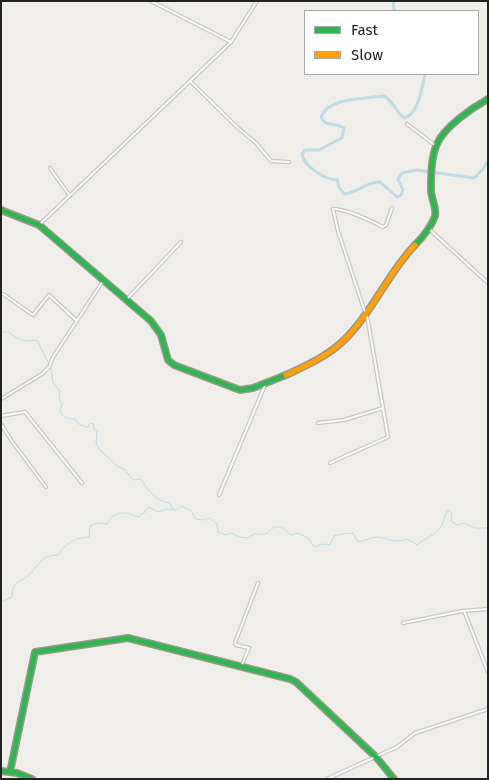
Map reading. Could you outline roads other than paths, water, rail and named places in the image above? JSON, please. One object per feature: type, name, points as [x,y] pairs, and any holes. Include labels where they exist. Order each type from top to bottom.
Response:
[{"type":"street","points":[[151,1],[231,42]]},
{"type":"street","points":[[38,225],[231,42],[257,1]]},
{"type":"street","points":[[190,81],[256,143],[271,161],[289,162]]},
{"type":"street","points":[[1,210],[38,225],[156,326],[162,338],[167,358],[179,368],[240,390],[250,389],[266,385],[291,374],[340,345],[366,314],[405,254],[429,229],[435,214],[431,194],[436,146],[448,130],[474,107],[488,99]]},
{"type":"street","points":[[407,124],[436,146]]},
{"type":"street","points":[[50,168],[70,196]]},
{"type":"street","points":[[330,463],[388,438],[366,314],[338,231],[333,209],[384,227],[392,208]]},
{"type":"street","points":[[429,229],[488,283]]},
{"type":"street","points":[[126,300],[181,242]]},
{"type":"street","points":[[1,399],[42,374],[48,368],[53,357],[103,281]]},
{"type":"street","points":[[3,294],[32,315],[49,295],[78,321]]},
{"type":"street","points":[[219,495],[266,385]]},
{"type":"street","points":[[318,424],[344,420],[383,408]]},
{"type":"street","points":[[1,416],[25,412],[82,483]]},
{"type":"street","points":[[1,424],[46,487]]},
{"type":"street","points":[[241,667],[249,648],[235,643],[258,583]]},
{"type":"street","points":[[402,623],[464,611],[488,609]]},
{"type":"street","points":[[464,611],[488,672]]},
{"type":"street","points":[[10,772],[36,652],[128,638],[295,681],[376,757],[394,779]]},
{"type":"street","points":[[327,779],[397,747],[415,733],[488,709]]},
{"type":"street","points":[[1,771],[32,779]]},
{"type":"waterway","points":[[393,1],[394,10]]},
{"type":"waterway","points":[[425,75],[416,106],[404,118],[398,113],[390,100],[383,96],[339,102],[325,110],[321,117],[328,124],[344,128],[342,138],[319,150],[305,150],[302,154],[307,164],[322,175],[337,180],[344,194],[375,182],[380,182],[397,197],[401,195],[403,190],[398,179],[402,173],[416,170],[474,178],[488,161]]},
{"type":"waterway","points":[[1,332],[9,332],[22,340],[37,340],[51,368],[53,383],[60,391],[59,399],[62,404],[60,411],[62,415],[75,419],[80,425],[88,427],[90,423],[94,424],[93,428],[97,431],[96,443],[99,449],[116,465],[125,470],[133,480],[141,479],[153,495],[170,503],[171,507],[175,510]]},
{"type":"waterway","points":[[1,602],[12,597],[15,584],[30,574],[44,558],[58,555],[67,544],[84,537],[89,537],[90,526],[97,523],[107,524],[113,516],[121,513],[138,517],[148,507],[158,512],[168,509],[176,510],[182,506],[191,511],[196,519],[210,518],[217,524],[218,532],[226,535],[231,533],[239,537],[248,538],[254,534],[266,534],[274,527],[282,527],[291,535],[298,533],[308,538],[314,547],[322,544],[330,545],[334,536],[353,533],[358,542],[378,537],[392,541],[408,540],[417,545],[438,531],[448,510],[452,513],[451,521],[457,525],[465,523],[475,528],[488,528]]}]
